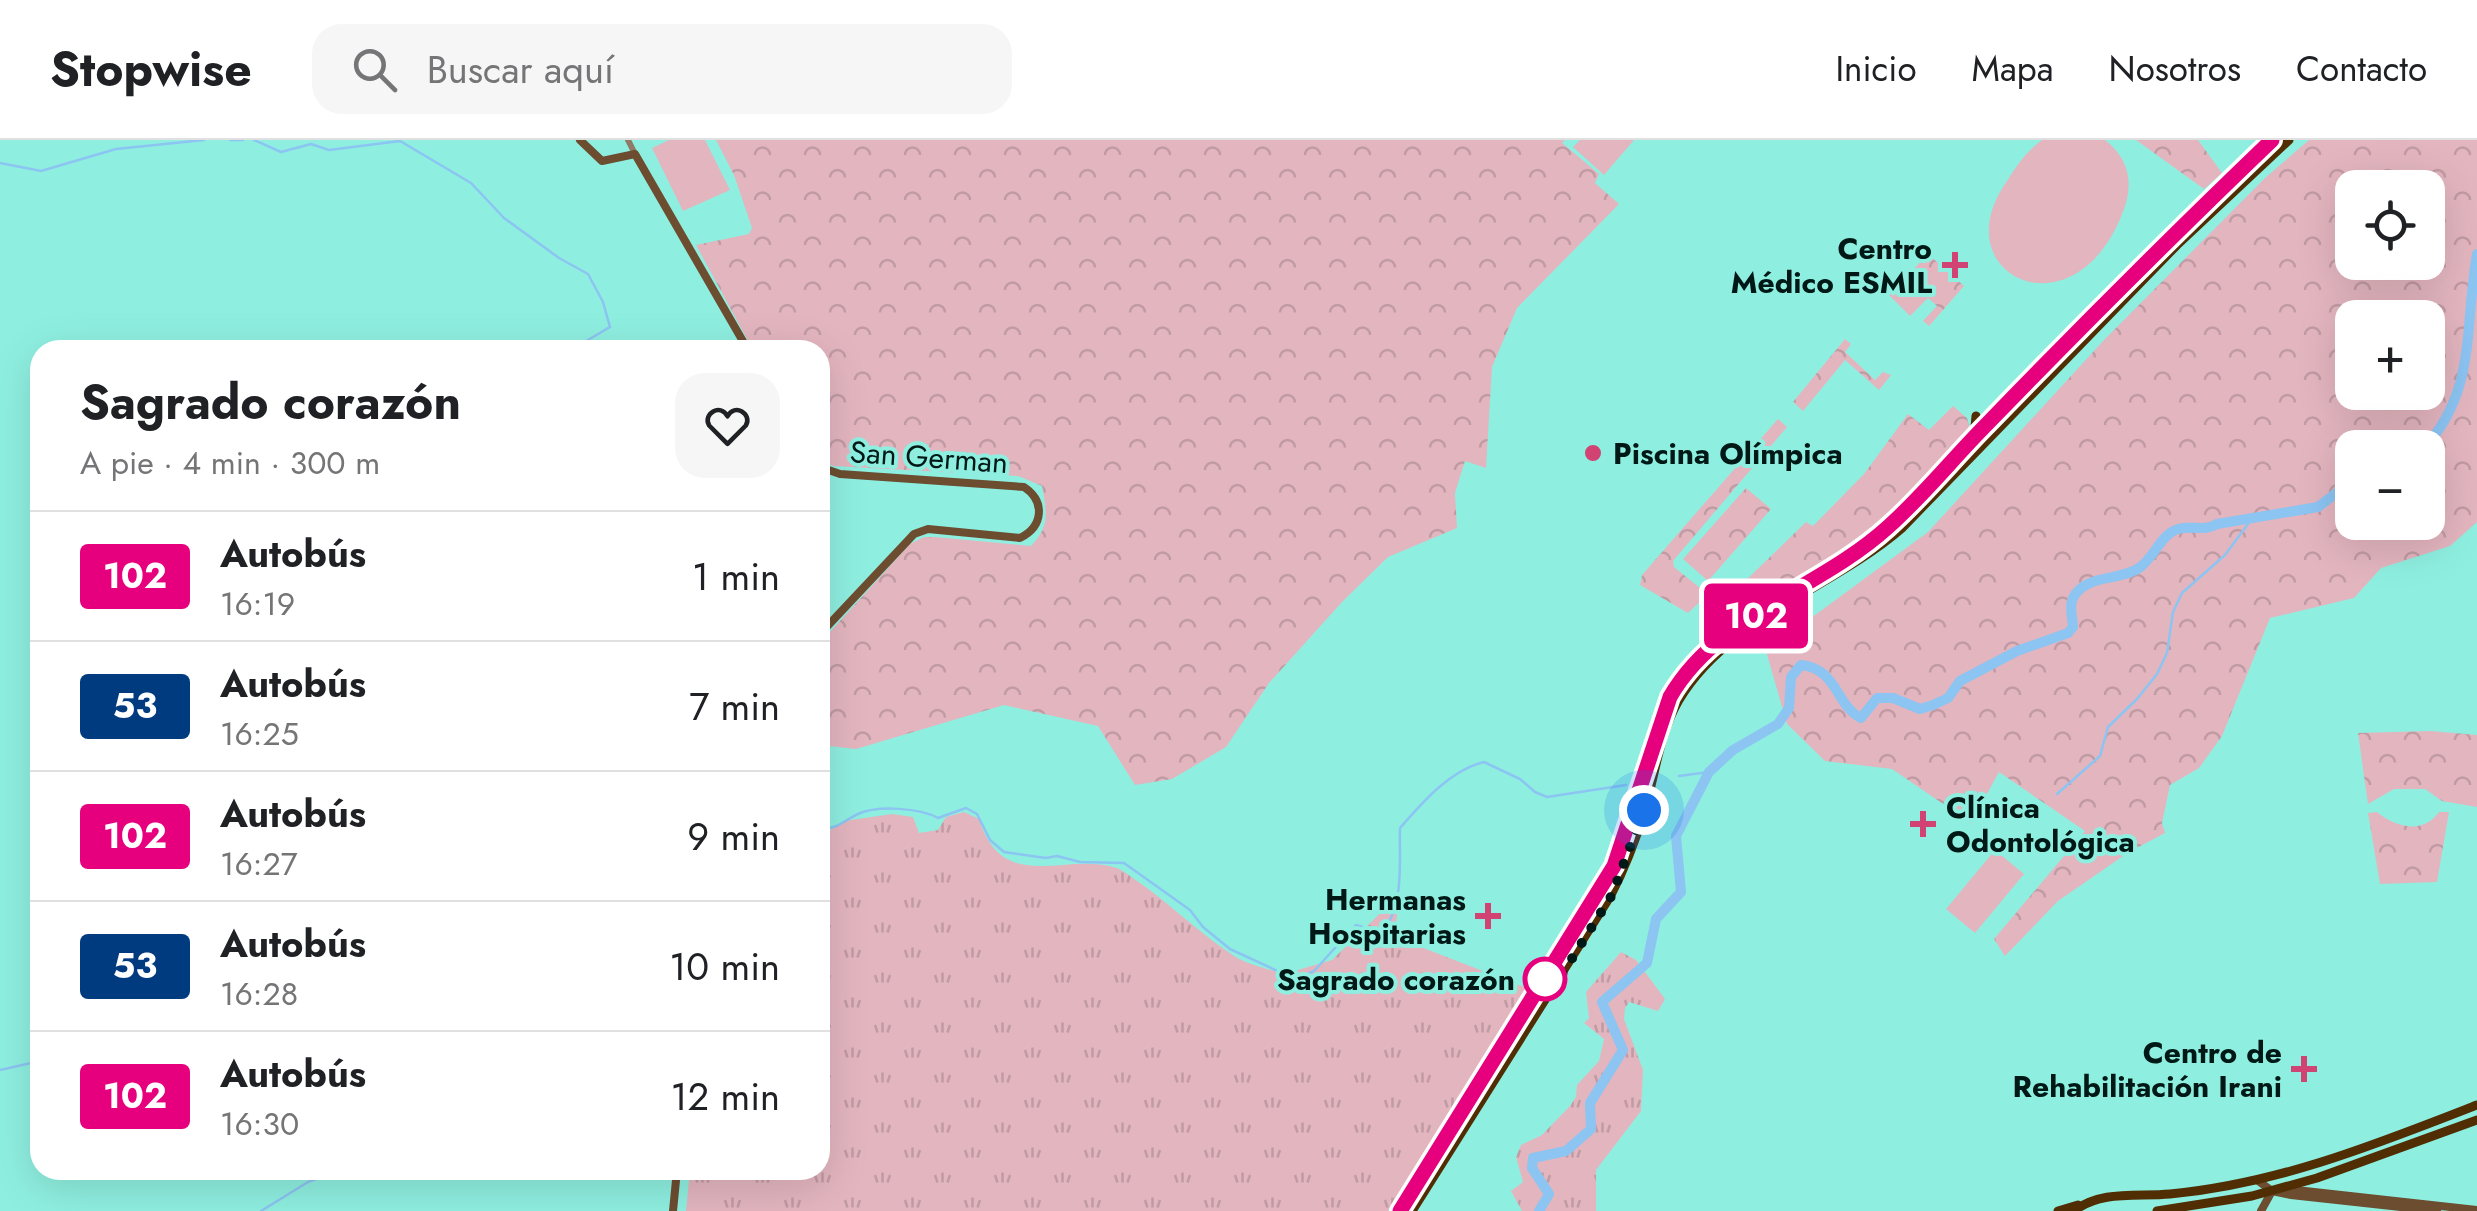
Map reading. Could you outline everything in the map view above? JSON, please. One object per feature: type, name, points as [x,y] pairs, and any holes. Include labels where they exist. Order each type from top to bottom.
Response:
[{"type":"main road","points":[[580,140],[602,162],[635,154],[742,340]]},
{"type":"main road","points":[[1400,1211],[1416,1195],[1612,895],[1628,858],[1675,688],[1714,643],[1868,544],[1906,510],[2272,140]]},
{"type":"main road","points":[[1657,749],[1681,697],[1707,664],[1750,629],[1874,552],[1902,528],[2177,245],[2289,140]]},
{"type":"main road","points":[[1986,408],[2004,407]]},
{"type":"main road","points":[[1974,438],[1976,416]]},
{"type":"main road","name":"San German","points":[[830,470],[1024,487],[1038,501],[1040,515],[1031,532],[1020,538],[928,529],[914,534],[830,623]]},
{"type":"main road","points":[[1412,1211],[1416,1195],[1614,866],[1644,791]]},
{"type":"main road","points":[[1538,989],[1547,998]]},
{"type":"main road","points":[[2058,1211],[2112,1196],[2188,1192],[2258,1180],[2330,1160],[2477,1105]]},
{"type":"main road","points":[[2157,1211],[2272,1191],[2477,1120]]},
{"type":"main road","points":[[2316,1190],[2317,1178]]},
{"type":"main road","points":[[673,1211],[676,1180]]},
{"type":"main road","points":[[2258,1180],[2272,1191],[2477,1210]]},
{"type":"main road","points":[[2272,1191],[2316,1190],[2437,1211]]},
{"type":"main road","points":[[2261,1211],[2272,1191]]},
{"type":"main road","points":[[2112,1196],[2119,1206]]},
{"type":"street","points":[[628,140],[635,154]]},
{"type":"green space","points":[[669,140],[705,140],[730,190],[683,211],[652,148]]},
{"type":"green space","points":[[716,140],[1565,140],[1562,143],[1599,174],[1595,183],[1619,204],[1517,308],[1492,367],[1486,468],[1465,461],[1455,493],[1457,528],[1388,557],[1269,683],[1226,747],[1172,779],[1135,785],[1098,726],[1004,705],[856,749],[830,746],[830,632],[910,544],[924,537],[1031,546],[1044,525],[1044,496],[1042,486],[1018,476],[830,464],[830,340],[748,340],[696,245],[749,234],[752,228],[734,175]]},
{"type":"green space","points":[[1580,140],[1634,140],[1604,175],[1573,147]]},
{"type":"green space","points":[[2042,140],[2105,140],[2124,162],[2128,180],[2124,209],[2102,250],[2076,274],[2048,283],[2022,280],[2002,266],[1990,244],[1991,215],[2007,181]]},
{"type":"green space","points":[[2136,140],[2198,140],[2222,173],[2204,189]]},
{"type":"green space","points":[[2309,140],[2477,140],[2477,522],[2450,546],[2381,568],[2354,598],[2270,618],[2222,736],[2199,768],[2170,785],[2162,823],[2165,833],[2129,852],[2058,901],[2005,956],[1994,939],[2085,831],[1999,772],[1971,823],[1892,769],[1825,761],[1787,724],[1766,651],[1928,532],[2104,340],[2265,178]]},
{"type":"green space","points":[[1928,254],[1964,286],[1929,326],[1923,321],[1937,306],[1928,298],[1910,316],[1889,295]]},
{"type":"green space","points":[[1845,339],[1851,344],[1845,352],[1875,380],[1883,372],[1891,375],[1879,390],[1845,360],[1803,411],[1793,402]]},
{"type":"green space","points":[[1953,406],[1967,418],[1970,429],[1890,514],[1830,561],[1723,626],[1706,619],[1806,522],[1813,526],[1864,474],[1908,414],[1929,430]]},
{"type":"green space","points":[[1778,419],[1787,427],[1673,561],[1674,567],[1705,592],[1705,597],[1688,613],[1640,585],[1642,575]]},
{"type":"green space","points":[[1746,488],[1771,509],[1708,581],[1683,559]]},
{"type":"green space","points":[[2431,731],[2477,735],[2477,807],[2442,801],[2425,789],[2394,789],[2368,804],[2358,733]]},
{"type":"green space","points":[[964,812],[979,819],[990,843],[1004,857],[1020,864],[1097,864],[1117,868],[1222,948],[1240,959],[1284,974],[1332,960],[1399,895],[1395,937],[1532,990],[1388,1211],[686,1211],[689,1180],[830,1180],[830,830],[844,821],[892,814],[913,817],[919,833],[938,830],[946,817]]},
{"type":"green space","points":[[2377,812],[2392,822],[2417,826],[2439,812],[2449,812],[2437,882],[2380,884],[2368,813]]},
{"type":"green space","points":[[1995,850],[2024,874],[1975,933],[1946,909]]},
{"type":"green space","points":[[1621,952],[1636,960],[1665,999],[1658,1011],[1629,1002],[1625,1008],[1624,1019],[1643,1070],[1641,1111],[1596,1170],[1596,1211],[1522,1211],[1511,1191],[1523,1182],[1516,1157],[1521,1145],[1542,1135],[1570,1106],[1577,1085],[1599,1061],[1604,1039],[1584,1023],[1589,1018],[1586,992]]},
{"type":"waterway","points":[[0,163],[41,171],[116,149],[204,140]]},
{"type":"waterway","points":[[230,140],[243,140]]},
{"type":"waterway","points":[[254,140],[281,152],[311,144],[329,150],[400,141],[471,183],[504,218],[588,274],[603,302],[610,327],[588,340]]},
{"type":"waterway","points":[[2438,430],[2461,381],[2477,254]]},
{"type":"waterway","points":[[1539,1211],[1549,1194],[1532,1168],[1533,1158],[1566,1151],[1591,1129],[1590,1103],[1623,1050],[1602,1002],[1647,963],[1656,919],[1681,892],[1676,836],[1709,772],[1733,750],[1778,724],[1789,708],[1791,677],[1801,665],[1822,673],[1861,718],[1877,698],[1893,698],[1920,709],[1933,705],[1948,698],[1960,681],[2017,651],[2068,633],[2073,627],[2072,603],[2079,590],[2139,568],[2172,532],[2318,507],[2335,494]]},
{"type":"waterway","points":[[2057,794],[2100,756],[2108,727],[2157,674],[2167,653],[2173,612],[2182,593],[2225,555],[2251,520]]},
{"type":"waterway","points":[[830,828],[876,809],[910,810],[938,818],[966,808],[977,814],[990,840],[1004,852],[1080,862],[1124,863],[1190,910],[1203,927],[1230,949],[1284,974],[1303,976],[1314,971],[1356,925],[1376,931],[1387,926],[1398,891],[1400,828],[1460,772],[1484,762],[1547,797],[1626,785]]},
{"type":"waterway","points":[[1679,776],[1709,772]]},
{"type":"waterway","points":[[0,1070],[30,1063]]},
{"type":"waterway","points":[[261,1211],[313,1180]]},
{"type":"bus line","name":"102","points":[[1400,1211],[1604,886],[1635,808],[1670,697],[1690,667],[1725,634],[1815,580],[1888,528],[2140,268],[2272,140]]},
{"type":"place","name":"Centro Médico ESMIL","points":[[1955,265]]},
{"type":"place","name":"Piscina Olímpica","points":[[1593,453]]},
{"type":"place","name":"Clínica Odontológica","points":[[1923,824]]},
{"type":"place","name":"Hermanas Hospitarias","points":[[1488,916]]},
{"type":"place","name":"Sagrado corazón","points":[[1545,979]]},
{"type":"place","name":"Centro de Rehabilitación Irani","points":[[2304,1069]]},
{"type":"route","points":[[1545,979],[1538,989],[1547,998],[1612,895],[1644,810]]}]
